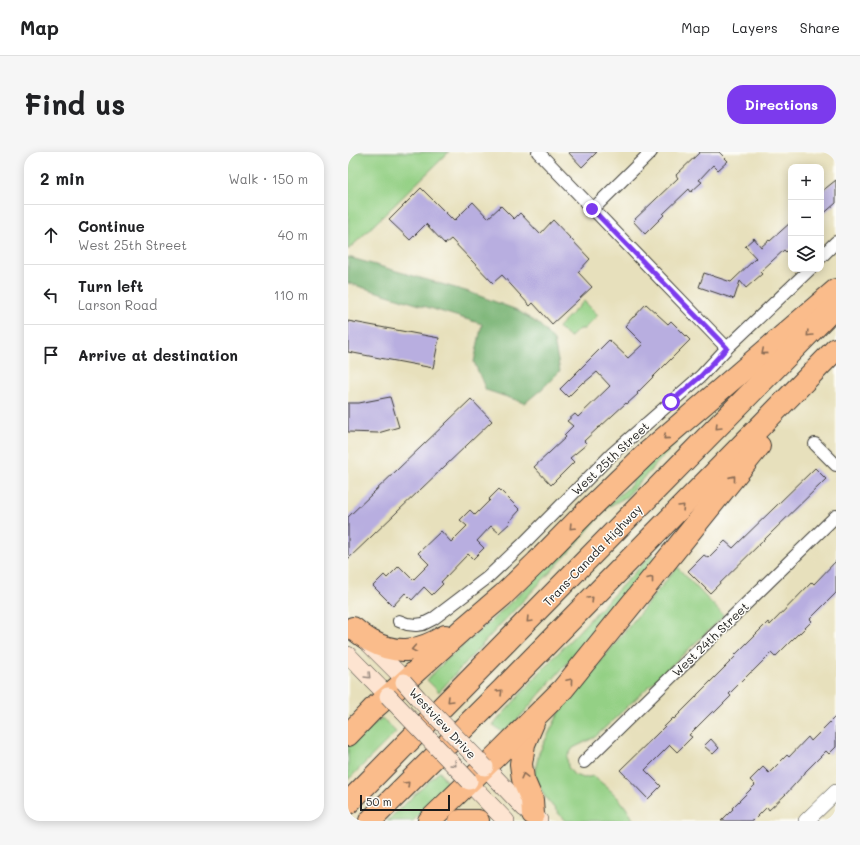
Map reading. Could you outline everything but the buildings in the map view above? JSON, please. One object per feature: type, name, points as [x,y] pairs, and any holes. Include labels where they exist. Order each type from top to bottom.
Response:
[{"type":"highway","points":[[348,735],[373,709],[503,595],[648,452],[836,290]]},
{"type":"highway","name":"Trans-Canada Highway","points":[[348,803],[836,306]]},
{"type":"highway","points":[[429,821],[563,689],[836,351]]},
{"type":"highway","points":[[370,821],[503,689],[836,351]]},
{"type":"highway","points":[[350,626],[371,641],[383,646],[408,650],[421,648],[446,635],[463,629]]},
{"type":"highway","points":[[537,817],[524,779],[521,764],[524,744],[528,733],[543,709]]},
{"type":"highway","points":[[460,821],[478,821]]},
{"type":"main road","name":"Westview Drive","points":[[350,626],[397,672],[418,698],[477,774],[477,790],[506,821]]},
{"type":"main road","name":"Westview Drive","points":[[348,655],[388,696],[477,774],[537,817]]},
{"type":"street","points":[[538,152],[727,348]]},
{"type":"street","points":[[592,209],[651,152]]},
{"type":"street","points":[[824,254],[836,242]]},
{"type":"street","name":"West 25th Street","points":[[399,621],[407,624],[423,624],[433,619],[487,578],[614,453],[701,376],[727,348],[807,272]]},
{"type":"street","points":[[815,444],[836,465]]},
{"type":"street","name":"West 24th Street","points":[[584,762],[836,516]]},
{"type":"street","points":[[806,821],[836,792]]},
{"type":"green space","points":[[348,152],[449,152],[348,250]]},
{"type":"green space","points":[[348,257],[469,292],[517,310],[540,325],[554,341],[560,371],[525,403],[486,390],[474,362],[482,324],[348,283]]},
{"type":"green space","points":[[584,301],[598,315],[584,329],[579,329],[571,337],[566,335],[558,327]]},
{"type":"green space","points":[[684,434],[626,497],[608,507],[564,558],[439,692],[427,680],[444,662],[491,621],[535,579],[590,520],[631,485],[644,461]]},
{"type":"green space","points":[[652,554],[657,559],[505,734],[493,725],[542,670]]},
{"type":"green space","points":[[677,567],[724,616],[595,737],[573,748],[567,757],[568,767],[574,775],[584,778],[593,776],[616,796],[634,821],[565,821],[545,797],[534,775],[539,753],[559,713]]},
{"type":"green space","points":[[382,718],[396,732],[348,780],[348,743]]},
{"type":"green space","points":[[440,771],[448,785],[413,821],[387,821]]},
{"type":"route","points":[[592,209],[727,348],[701,376],[671,402]]}]
